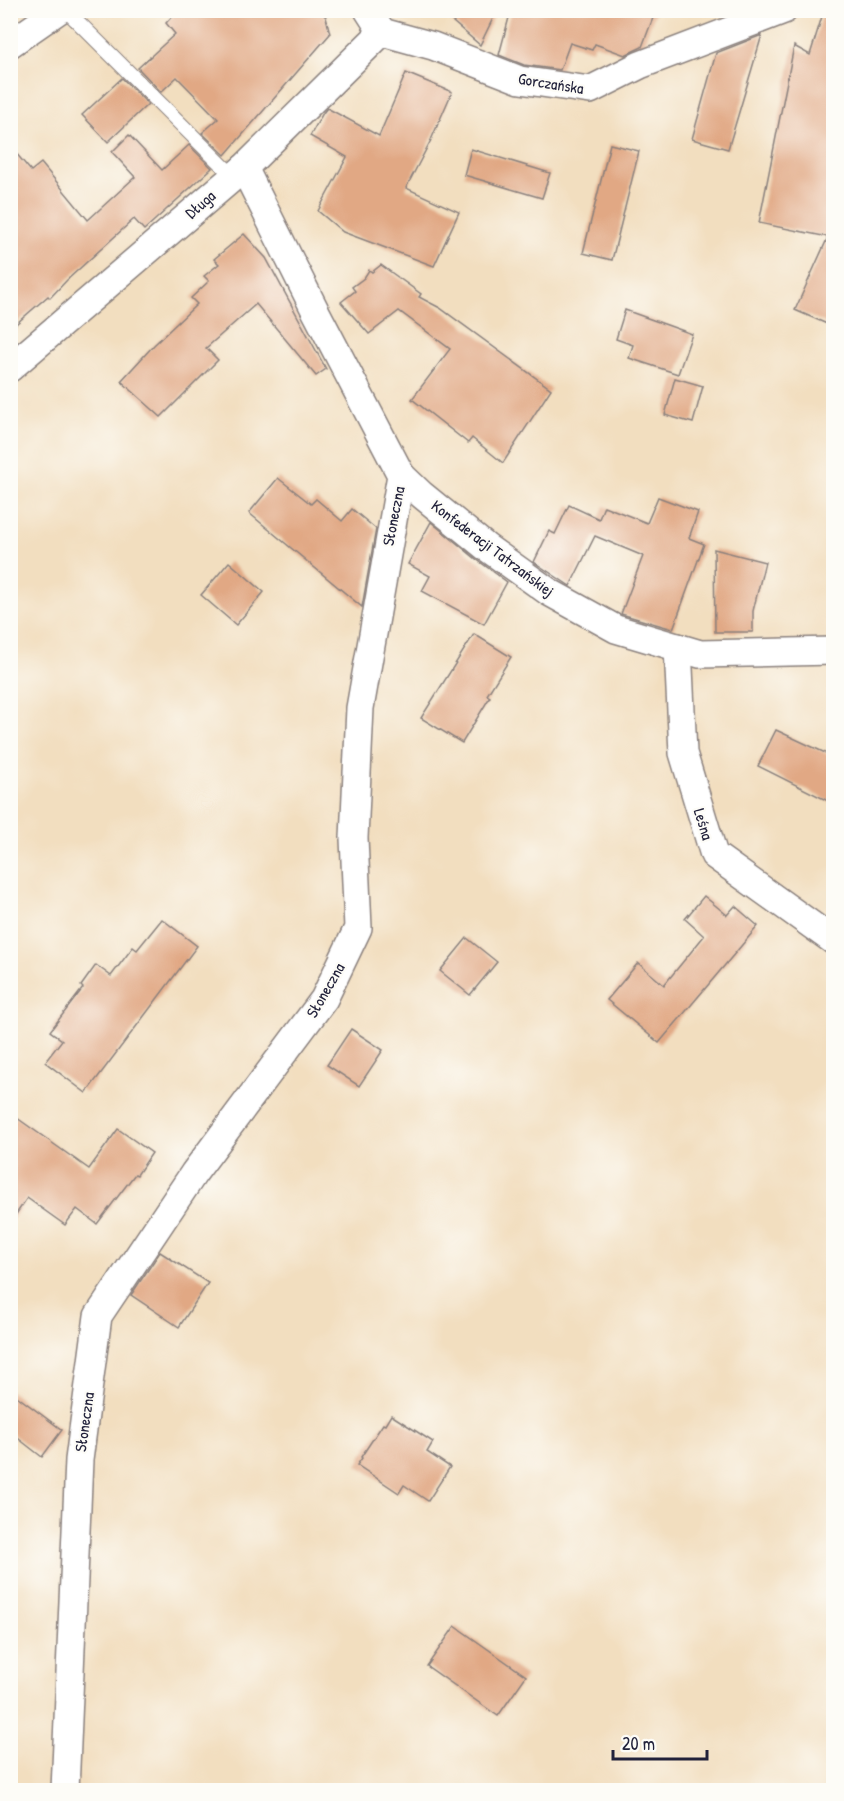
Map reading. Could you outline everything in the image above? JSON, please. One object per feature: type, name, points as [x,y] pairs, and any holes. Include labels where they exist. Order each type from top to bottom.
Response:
[{"type":"street","points":[[10,44],[59,10]]},
{"type":"street","name":"Gorczańska","points":[[375,21],[520,80],[590,90],[640,65],[784,10]]},
{"type":"street","name":"Długa","points":[[10,368],[238,172],[375,21]]},
{"type":"street","name":"Słoneczna","points":[[65,1791],[79,1460],[98,1316],[194,1173],[324,999],[358,928],[354,838],[360,708],[401,475],[238,172]]},
{"type":"street","name":"Konfederacji Tatrzańskiej","points":[[401,475],[477,539],[549,592],[616,628],[700,654],[834,651]]},
{"type":"street","name":"Leśna","points":[[678,647],[683,753],[714,855],[834,941]]},
{"type":"lane","points":[[66,10],[238,172]]},
{"type":"building","points":[[178,10],[319,10],[326,17],[330,34],[225,155],[202,133],[218,119],[177,77],[161,92],[138,68],[175,34],[166,23]]},
{"type":"building","points":[[439,10],[497,10],[480,45]]},
{"type":"building","points":[[511,10],[656,10],[642,47],[625,55],[595,44],[592,50],[570,43],[560,70],[524,65],[499,55]]},
{"type":"building","points":[[824,10],[834,10],[834,327],[795,310],[828,237],[759,223],[794,46],[810,55]]},
{"type":"building","points":[[762,35],[728,149],[692,139],[716,53]]},
{"type":"building","points":[[406,73],[452,92],[431,140],[406,188],[459,212],[434,266],[343,232],[318,211],[347,157],[310,136],[323,113],[327,108],[379,136]]},
{"type":"building","points":[[122,78],[148,104],[108,142],[82,115]]},
{"type":"building","points":[[129,135],[162,170],[189,145],[212,168],[144,230],[134,219],[50,298],[48,296],[10,329],[10,146],[31,171],[41,163],[88,220],[135,177],[112,152]]},
{"type":"building","points":[[610,144],[639,151],[612,260],[583,253]]},
{"type":"building","points":[[471,149],[550,173],[542,198],[464,175]]},
{"type":"building","points":[[244,234],[266,258],[326,369],[316,376],[256,304],[206,348],[218,360],[161,417],[121,381],[154,345],[197,304],[191,298],[209,281],[204,276],[219,264],[214,259]]},
{"type":"building","points":[[381,265],[421,294],[419,297],[440,308],[551,389],[503,463],[472,438],[468,443],[412,399],[450,349],[399,311],[369,334],[341,302],[355,291],[352,287],[364,278],[369,270],[372,272]]},
{"type":"building","points":[[625,310],[692,334],[678,374],[629,358],[633,345],[616,339]]},
{"type":"building","points":[[675,378],[703,386],[693,423],[665,415]]},
{"type":"building","points":[[278,478],[311,504],[316,499],[342,521],[352,509],[376,529],[362,607],[249,513]]},
{"type":"building","points":[[658,497],[698,512],[689,538],[704,544],[673,629],[621,614],[643,556],[595,536],[570,586],[534,562],[549,531],[555,534],[569,505],[599,519],[604,506],[647,523]]},
{"type":"building","points":[[431,522],[507,582],[484,624],[422,591],[430,576],[408,564]]},
{"type":"building","points":[[714,549],[765,562],[753,611],[753,632],[715,632]]},
{"type":"building","points":[[229,562],[264,592],[236,625],[201,595]]},
{"type":"building","points":[[474,634],[511,657],[487,695],[490,697],[462,743],[421,718]]},
{"type":"building","points":[[776,730],[834,757],[834,804],[758,766]]},
{"type":"building","points":[[704,896],[727,915],[735,906],[758,926],[659,1043],[607,1000],[638,963],[664,985],[704,936],[685,919]]},
{"type":"building","points":[[162,919],[197,946],[86,1093],[45,1062],[62,1040],[50,1031],[83,988],[81,986],[96,965],[111,976],[133,947],[137,950]]},
{"type":"building","points":[[467,938],[497,962],[470,995],[440,971]]},
{"type":"building","points":[[351,1029],[383,1050],[359,1086],[327,1065]]},
{"type":"building","points":[[10,1113],[89,1169],[118,1129],[152,1153],[97,1224],[77,1209],[65,1225],[27,1198],[10,1223]]},
{"type":"building","points":[[160,1252],[208,1283],[179,1327],[131,1295]]},
{"type":"building","points":[[10,1391],[62,1430],[42,1457],[10,1432]]},
{"type":"building","points":[[391,1415],[433,1442],[427,1452],[450,1467],[428,1501],[404,1485],[399,1493],[357,1465]]},
{"type":"building","points":[[455,1626],[526,1676],[498,1716],[427,1666]]}]
